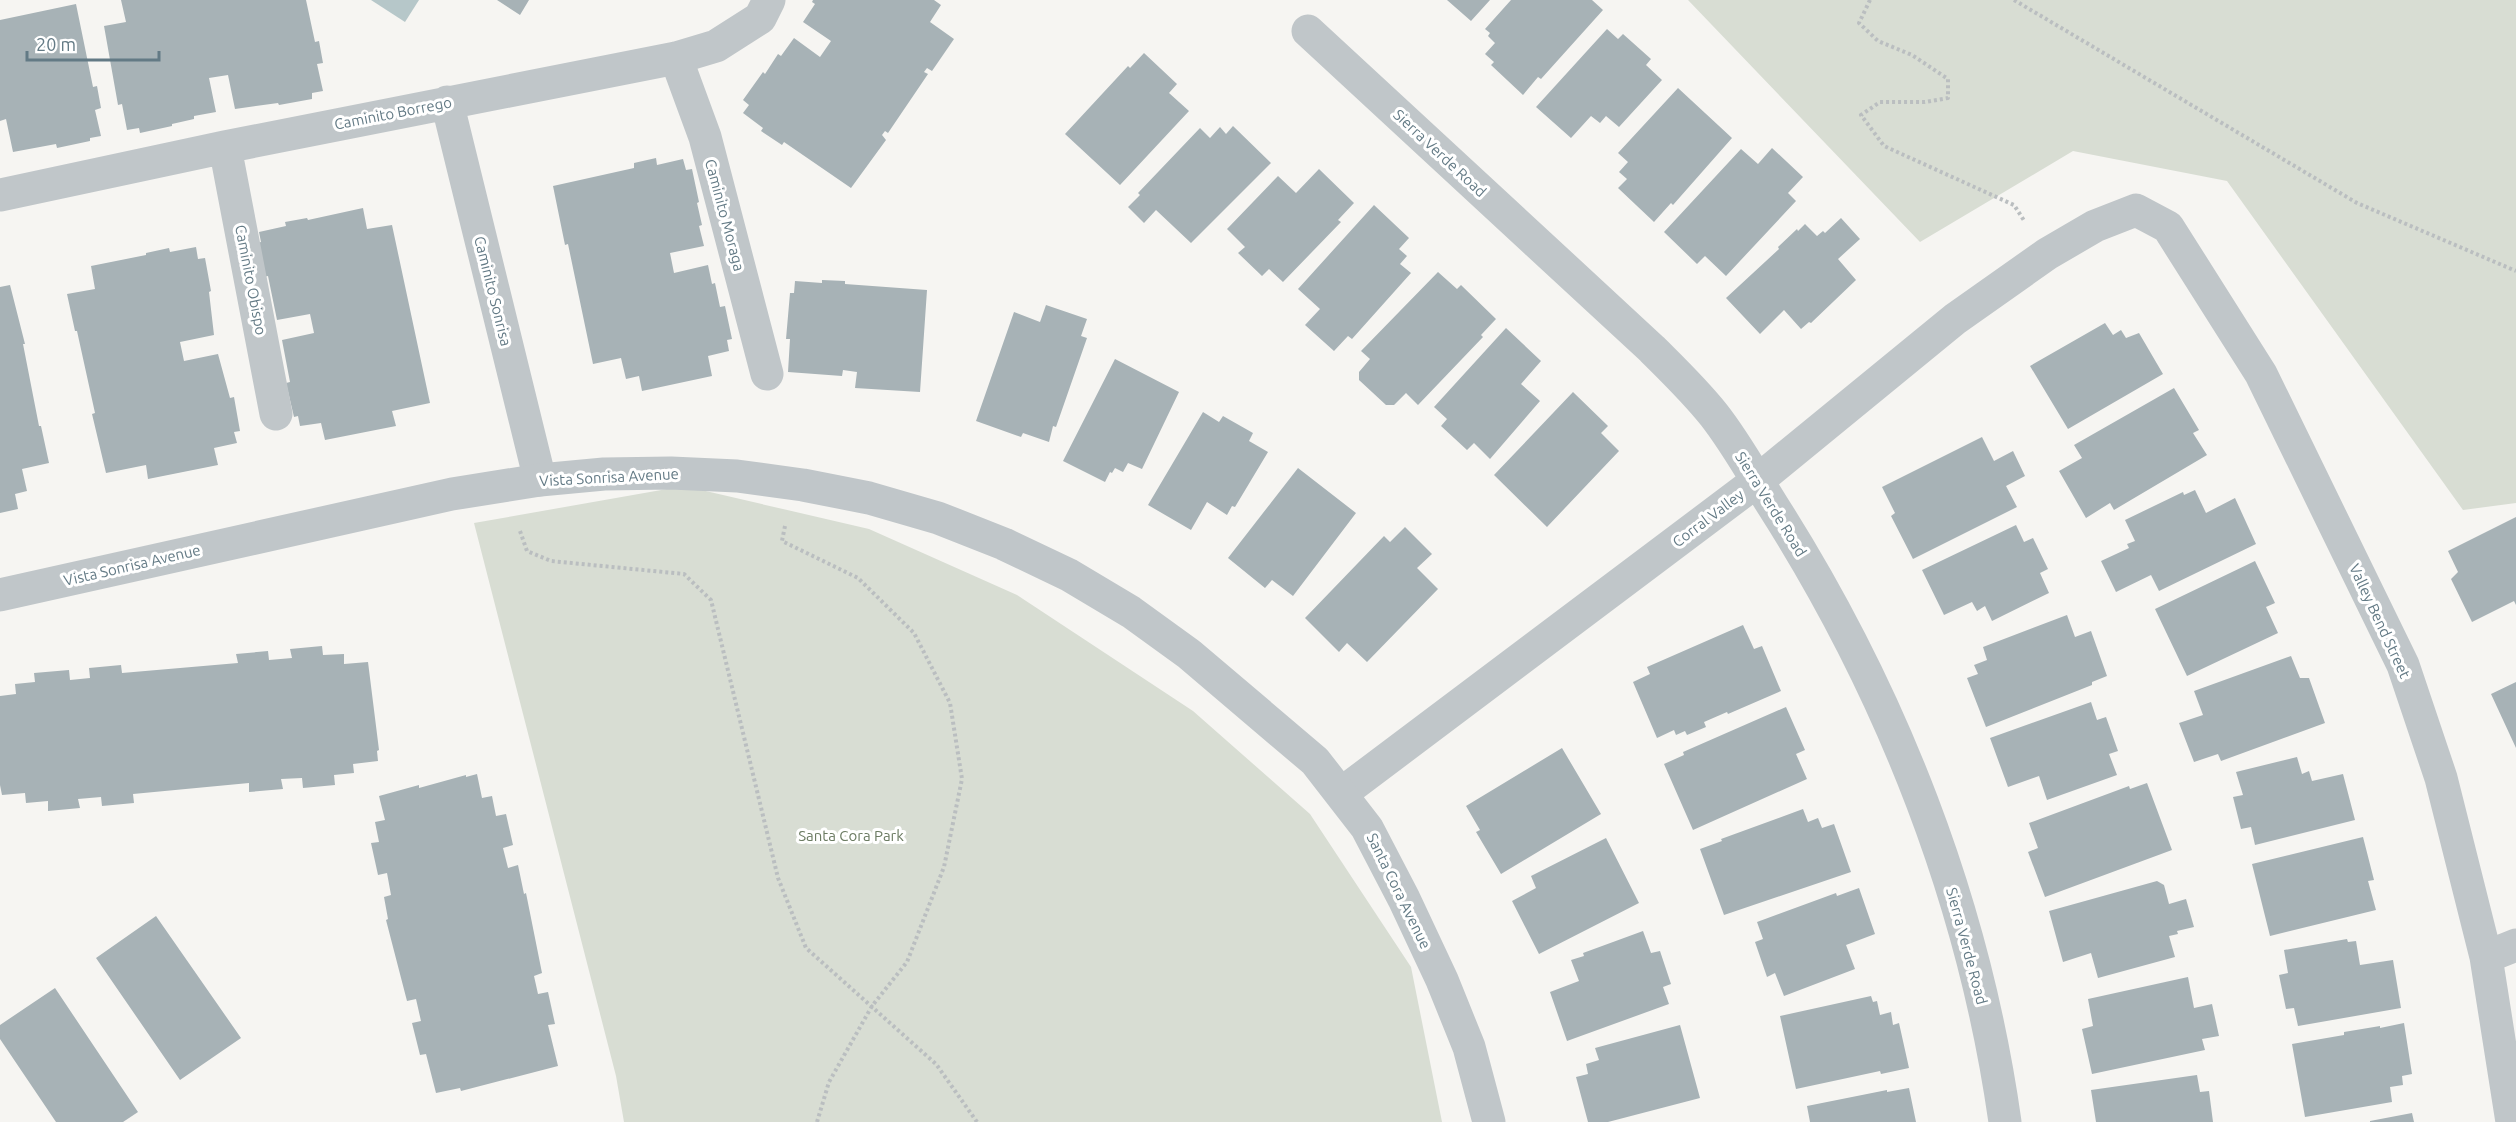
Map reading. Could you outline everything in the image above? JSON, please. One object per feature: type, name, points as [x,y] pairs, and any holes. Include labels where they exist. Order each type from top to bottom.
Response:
[{"type":"street","name":"Caminito Borrego","points":[[0,195],[447,102],[676,58],[716,46],[760,18],[768,0]]},
{"type":"street","name":"Sierra Verde Road","points":[[1308,31],[1652,349],[1714,416],[1757,481],[1804,555],[1847,632],[1907,761],[1948,876],[1971,953],[1987,1021],[2005,1122]]},
{"type":"street","name":"Caminito Moraga","points":[[676,58],[705,137],[767,374]]},
{"type":"street","name":"Caminito Sonrisa","points":[[447,102],[540,480]]},
{"type":"street","name":"Caminito Obispo","points":[[225,147],[276,414]]},
{"type":"street","name":"Corral Valley","points":[[1342,793],[1757,481],[1956,320],[2048,254],[2095,226],[2136,210]]},
{"type":"street","name":"Valley Bend Street","points":[[2136,210],[2168,227],[2260,374],[2403,665],[2441,778],[2486,957],[2512,1122]]},
{"type":"street","name":"Vista Sonrisa Avenue","points":[[0,595],[452,494],[540,480],[604,474],[670,473],[737,476],[803,485],[869,498],[938,518],[1004,544],[1051,566],[1131,612],[1190,654]]},
{"type":"street","name":"Santa Cora Avenue","points":[[1190,654],[1315,761],[1342,793],[1380,850],[1442,980],[1469,1047],[1489,1122]]},
{"type":"street","points":[[2486,957],[2516,945]]},
{"type":"path","points":[[1870,0],[1860,23],[1878,41],[1912,56],[1948,79],[1948,98],[1925,102],[1880,102],[1861,116],[1884,146],[2014,205],[2048,254]]},
{"type":"path","points":[[2014,0],[2356,203],[2516,271]]},
{"type":"path","points":[[785,526],[782,542],[858,578],[914,633],[950,703],[962,778],[944,867],[907,962],[872,1006],[829,1082],[817,1122]]},
{"type":"path","points":[[520,531],[527,551],[551,561],[684,574],[711,600],[778,878],[806,948],[936,1064],[977,1122]]},
{"type":"green space","points":[[1688,0],[2516,0],[2516,503],[2463,510],[2227,181],[2073,151],[1920,242]]},
{"type":"green space","name":"Santa Cora Park","points":[[684,486],[869,529],[1017,595],[1193,711],[1310,814],[1411,967],[1442,1122],[624,1122],[616,1076],[474,523]]},
{"type":"shaded area","points":[[371,0],[419,0],[405,22]]},
{"type":"building","points":[[121,0],[306,0],[315,42],[319,41],[323,63],[317,64],[323,91],[312,93],[312,99],[235,109],[228,75],[209,78],[216,112],[194,116],[194,119],[172,124],[172,126],[140,133],[139,128],[127,130],[122,104],[118,105],[104,26],[126,22]]},
{"type":"building","points":[[497,0],[529,0],[520,15]]},
{"type":"building","points":[[813,0],[934,0],[941,5],[930,22],[954,39],[932,71],[927,68],[924,72],[928,74],[888,133],[885,131],[882,135],[886,140],[851,188],[784,142],[782,145],[761,131],[763,128],[743,113],[749,105],[743,100],[763,72],[765,74],[778,54],[781,56],[794,38],[820,57],[831,41],[803,22],[815,4]]},
{"type":"building","points":[[1447,0],[1490,0],[1471,21]]},
{"type":"building","points":[[1511,0],[1592,0],[1603,10],[1541,79],[1538,77],[1523,95],[1491,65],[1494,62],[1485,54],[1495,43],[1485,29]]},
{"type":"building","points":[[76,4],[93,87],[97,86],[101,108],[95,110],[101,136],[90,138],[90,141],[57,148],[56,144],[13,152],[6,119],[0,121],[0,20]]},
{"type":"building","points":[[1607,29],[1618,39],[1623,34],[1651,59],[1646,65],[1662,80],[1619,127],[1606,116],[1600,123],[1591,116],[1571,138],[1536,107]]},
{"type":"building","points":[[1144,53],[1177,84],[1169,93],[1189,111],[1120,185],[1065,134],[1128,66],[1130,68]]},
{"type":"building","points":[[1678,88],[1732,138],[1673,205],[1671,203],[1654,222],[1618,188],[1627,179],[1619,172],[1628,162],[1618,153]]},
{"type":"building","points":[[1233,126],[1271,163],[1191,243],[1156,210],[1144,223],[1128,207],[1140,195],[1138,193],[1200,128],[1210,138],[1220,127],[1226,134]]},
{"type":"building","points":[[1772,148],[1803,177],[1788,193],[1796,201],[1726,276],[1705,256],[1697,264],[1664,232],[1741,149],[1758,164]]},
{"type":"building","points":[[656,158],[657,165],[683,159],[686,170],[692,169],[702,225],[699,226],[704,246],[670,253],[674,273],[708,265],[720,307],[725,306],[732,339],[727,340],[729,351],[708,356],[712,376],[642,391],[639,376],[626,379],[621,358],[593,364],[568,244],[565,245],[553,186],[634,168],[634,163]]},
{"type":"building","points":[[1319,169],[1354,203],[1338,220],[1341,222],[1283,282],[1269,269],[1262,276],[1238,253],[1245,247],[1227,229],[1278,176],[1296,193]]},
{"type":"building","points":[[1374,205],[1409,238],[1399,249],[1407,256],[1400,264],[1411,273],[1352,339],[1348,336],[1334,351],[1305,325],[1320,309],[1298,289]]},
{"type":"building","points":[[363,208],[367,229],[392,225],[430,403],[392,411],[396,426],[325,440],[321,423],[300,426],[298,416],[294,417],[286,383],[290,382],[282,340],[314,333],[310,314],[277,320],[268,276],[263,277],[257,243],[261,242],[259,232],[286,226],[285,222],[307,218],[308,220]]},
{"type":"building","points":[[1841,218],[1860,239],[1838,259],[1856,280],[1811,323],[1809,322],[1801,329],[1784,310],[1760,334],[1726,298],[1797,229],[1798,231],[1805,224],[1817,236],[1823,231],[1825,233]]},
{"type":"building","points":[[196,247],[198,259],[205,258],[211,291],[209,292],[214,335],[180,342],[184,361],[218,354],[230,398],[234,397],[240,431],[234,432],[237,443],[214,448],[218,465],[148,479],[146,465],[106,473],[92,414],[95,413],[67,294],[95,289],[91,266],[169,248],[170,252]]},
{"type":"building","points":[[1438,272],[1457,289],[1461,285],[1496,319],[1481,335],[1483,337],[1418,405],[1406,393],[1394,405],[1386,405],[1359,380],[1359,372],[1370,359],[1361,351]]},
{"type":"building","points":[[822,280],[845,281],[845,284],[927,290],[920,392],[855,388],[857,372],[843,370],[842,376],[788,372],[790,339],[786,339],[790,293],[794,293],[795,281],[822,283]]},
{"type":"building","points":[[10,285],[25,344],[23,344],[39,426],[41,426],[49,463],[22,469],[27,491],[15,494],[18,509],[0,513],[0,287]]},
{"type":"building","points":[[1046,305],[1087,319],[1081,336],[1087,338],[1049,442],[1023,433],[1021,437],[976,421],[1014,312],[1040,322]]},
{"type":"building","points":[[2105,323],[2113,335],[2121,330],[2126,338],[2139,333],[2163,374],[2068,429],[2030,366]]},
{"type":"building","points":[[1506,328],[1541,361],[1521,384],[1540,401],[1490,459],[1474,443],[1467,450],[1441,426],[1447,419],[1434,407]]},
{"type":"building","points":[[1115,359],[1179,392],[1142,469],[1128,463],[1123,472],[1115,468],[1112,473],[1110,472],[1105,482],[1063,461]]},
{"type":"building","points":[[2174,388],[2199,430],[2193,433],[2207,455],[2114,510],[2110,503],[2086,518],[2059,471],[2082,458],[2074,445]]},
{"type":"building","points":[[1573,392],[1608,426],[1601,433],[1619,451],[1547,527],[1494,475]]},
{"type":"building","points":[[1203,412],[1219,422],[1223,416],[1253,433],[1249,441],[1268,452],[1235,507],[1232,506],[1227,515],[1207,502],[1191,530],[1148,505]]},
{"type":"building","points":[[1982,437],[1994,461],[2013,451],[2025,476],[2006,486],[2017,507],[1913,559],[1891,516],[1895,513],[1882,487]]},
{"type":"building","points":[[1298,468],[1356,513],[1293,596],[1272,580],[1265,588],[1228,558]]},
{"type":"building","points":[[2195,490],[2206,513],[2235,498],[2256,544],[2159,591],[2151,575],[2116,592],[2101,561],[2129,548],[2127,544],[2135,541],[2125,520],[2183,492],[2184,495]]},
{"type":"building","points":[[2516,517],[2516,605],[2514,601],[2472,622],[2451,579],[2458,572],[2448,551]]},
{"type":"building","points":[[2016,525],[2024,542],[2033,538],[2048,569],[2040,573],[2049,593],[1992,621],[1985,606],[1977,611],[1972,602],[1944,615],[1922,570]]},
{"type":"building","points":[[1405,527],[1432,554],[1417,568],[1438,589],[1367,662],[1347,643],[1339,652],[1305,618],[1384,536],[1390,542]]},
{"type":"building","points":[[2255,561],[2275,603],[2266,607],[2278,633],[2187,676],[2155,609]]},
{"type":"building","points":[[2067,615],[2075,637],[2091,631],[2107,676],[2092,682],[2092,685],[1986,727],[1967,678],[1978,674],[1974,665],[1987,660],[1983,647]]},
{"type":"building","points":[[1743,625],[1754,649],[1762,646],[1781,691],[1704,722],[1706,727],[1687,735],[1685,731],[1676,735],[1674,730],[1657,738],[1633,682],[1650,674],[1647,667]]},
{"type":"building","points":[[322,646],[323,655],[344,654],[344,664],[368,662],[379,750],[377,751],[378,761],[353,764],[354,773],[334,775],[335,785],[303,788],[302,778],[281,779],[283,789],[249,792],[249,783],[133,794],[134,803],[102,806],[101,797],[78,799],[80,808],[48,811],[48,801],[26,803],[25,793],[2,795],[0,696],[16,694],[15,684],[35,682],[34,673],[69,670],[70,680],[90,678],[89,668],[121,665],[122,673],[238,663],[236,654],[268,651],[269,660],[292,658],[290,649]]},
{"type":"building","points":[[2291,656],[2300,678],[2309,678],[2325,723],[2221,761],[2218,754],[2194,762],[2179,723],[2203,715],[2194,691]]},
{"type":"building","points":[[2516,682],[2516,748],[2491,694]]},
{"type":"building","points":[[2091,702],[2097,720],[2106,717],[2118,751],[2109,754],[2117,775],[2047,800],[2039,776],[2008,787],[1990,738]]},
{"type":"building","points":[[1786,707],[1805,750],[1796,754],[1807,779],[1693,830],[1664,764],[1684,755],[1683,752]]},
{"type":"building","points":[[1562,748],[1601,814],[1501,874],[1476,832],[1480,830],[1466,806]]},
{"type":"building","points":[[2297,757],[2302,774],[2309,771],[2312,781],[2343,774],[2355,820],[2255,845],[2251,827],[2241,829],[2233,797],[2243,795],[2236,772]]},
{"type":"building","points":[[477,774],[482,798],[492,796],[496,816],[506,814],[513,845],[503,848],[508,868],[518,865],[524,894],[526,893],[542,973],[534,976],[538,994],[548,992],[555,1024],[548,1025],[558,1066],[461,1091],[460,1088],[436,1093],[426,1054],[420,1055],[412,1023],[421,1021],[416,999],[407,1001],[386,920],[388,919],[384,897],[391,895],[387,873],[378,875],[371,843],[379,842],[375,822],[385,820],[379,796],[419,785],[419,788]]},
{"type":"building","points":[[2147,783],[2172,850],[2045,897],[2028,852],[2038,848],[2029,823],[2129,786],[2130,789]]},
{"type":"building","points":[[1803,809],[1808,822],[1818,818],[1822,828],[1834,824],[1851,872],[1724,915],[1700,849]]},
{"type":"building","points":[[2363,837],[2374,880],[2368,881],[2376,910],[2270,936],[2252,864]]},
{"type":"building","points":[[1606,838],[1639,903],[1539,954],[1512,901],[1536,888],[1531,876]]},
{"type":"building","points":[[2157,881],[2164,885],[2169,904],[2186,899],[2194,927],[2177,931],[2178,934],[2169,936],[2175,957],[2098,978],[2091,953],[2063,962],[2049,911]]},
{"type":"building","points":[[1859,888],[1875,934],[1846,945],[1855,969],[1784,996],[1775,973],[1767,977],[1755,942],[1763,939],[1757,922],[1836,893],[1837,896]]},
{"type":"building","points":[[156,916],[241,1038],[180,1080],[96,958]]},
{"type":"building","points":[[1643,931],[1651,953],[1660,951],[1671,984],[1663,987],[1669,1004],[1567,1041],[1550,992],[1579,981],[1571,960],[1584,956],[1583,953]]},
{"type":"building","points":[[2347,939],[2348,942],[2356,941],[2360,965],[2393,960],[2401,1008],[2298,1026],[2294,1008],[2286,1009],[2279,975],[2288,973],[2284,950]]},
{"type":"building","points":[[2188,977],[2194,1008],[2212,1004],[2219,1036],[2202,1039],[2205,1050],[2092,1074],[2082,1029],[2093,1026],[2088,999]]},
{"type":"building","points":[[55,988],[138,1112],[123,1122],[56,1122],[0,1039],[0,1025]]},
{"type":"building","points":[[1871,996],[1873,1002],[1877,1001],[1880,1015],[1891,1012],[1893,1025],[1899,1023],[1909,1068],[1881,1074],[1880,1071],[1796,1089],[1780,1016]]},
{"type":"building","points":[[2404,1023],[2412,1074],[2402,1076],[2403,1085],[2390,1087],[2392,1102],[2305,1117],[2292,1044],[2344,1035],[2344,1032]]},
{"type":"building","points":[[1680,1025],[1700,1098],[1608,1122],[1588,1122],[1576,1077],[1588,1074],[1586,1064],[1599,1060],[1595,1048]]},
{"type":"building","points":[[2197,1075],[2200,1092],[2209,1091],[2213,1122],[2096,1122],[2091,1090]]},
{"type":"building","points":[[1909,1088],[1916,1122],[1810,1122],[1807,1106],[1887,1090],[1887,1092]]},
{"type":"building","points":[[2412,1113],[2414,1122],[2370,1122],[2370,1121]]}]
